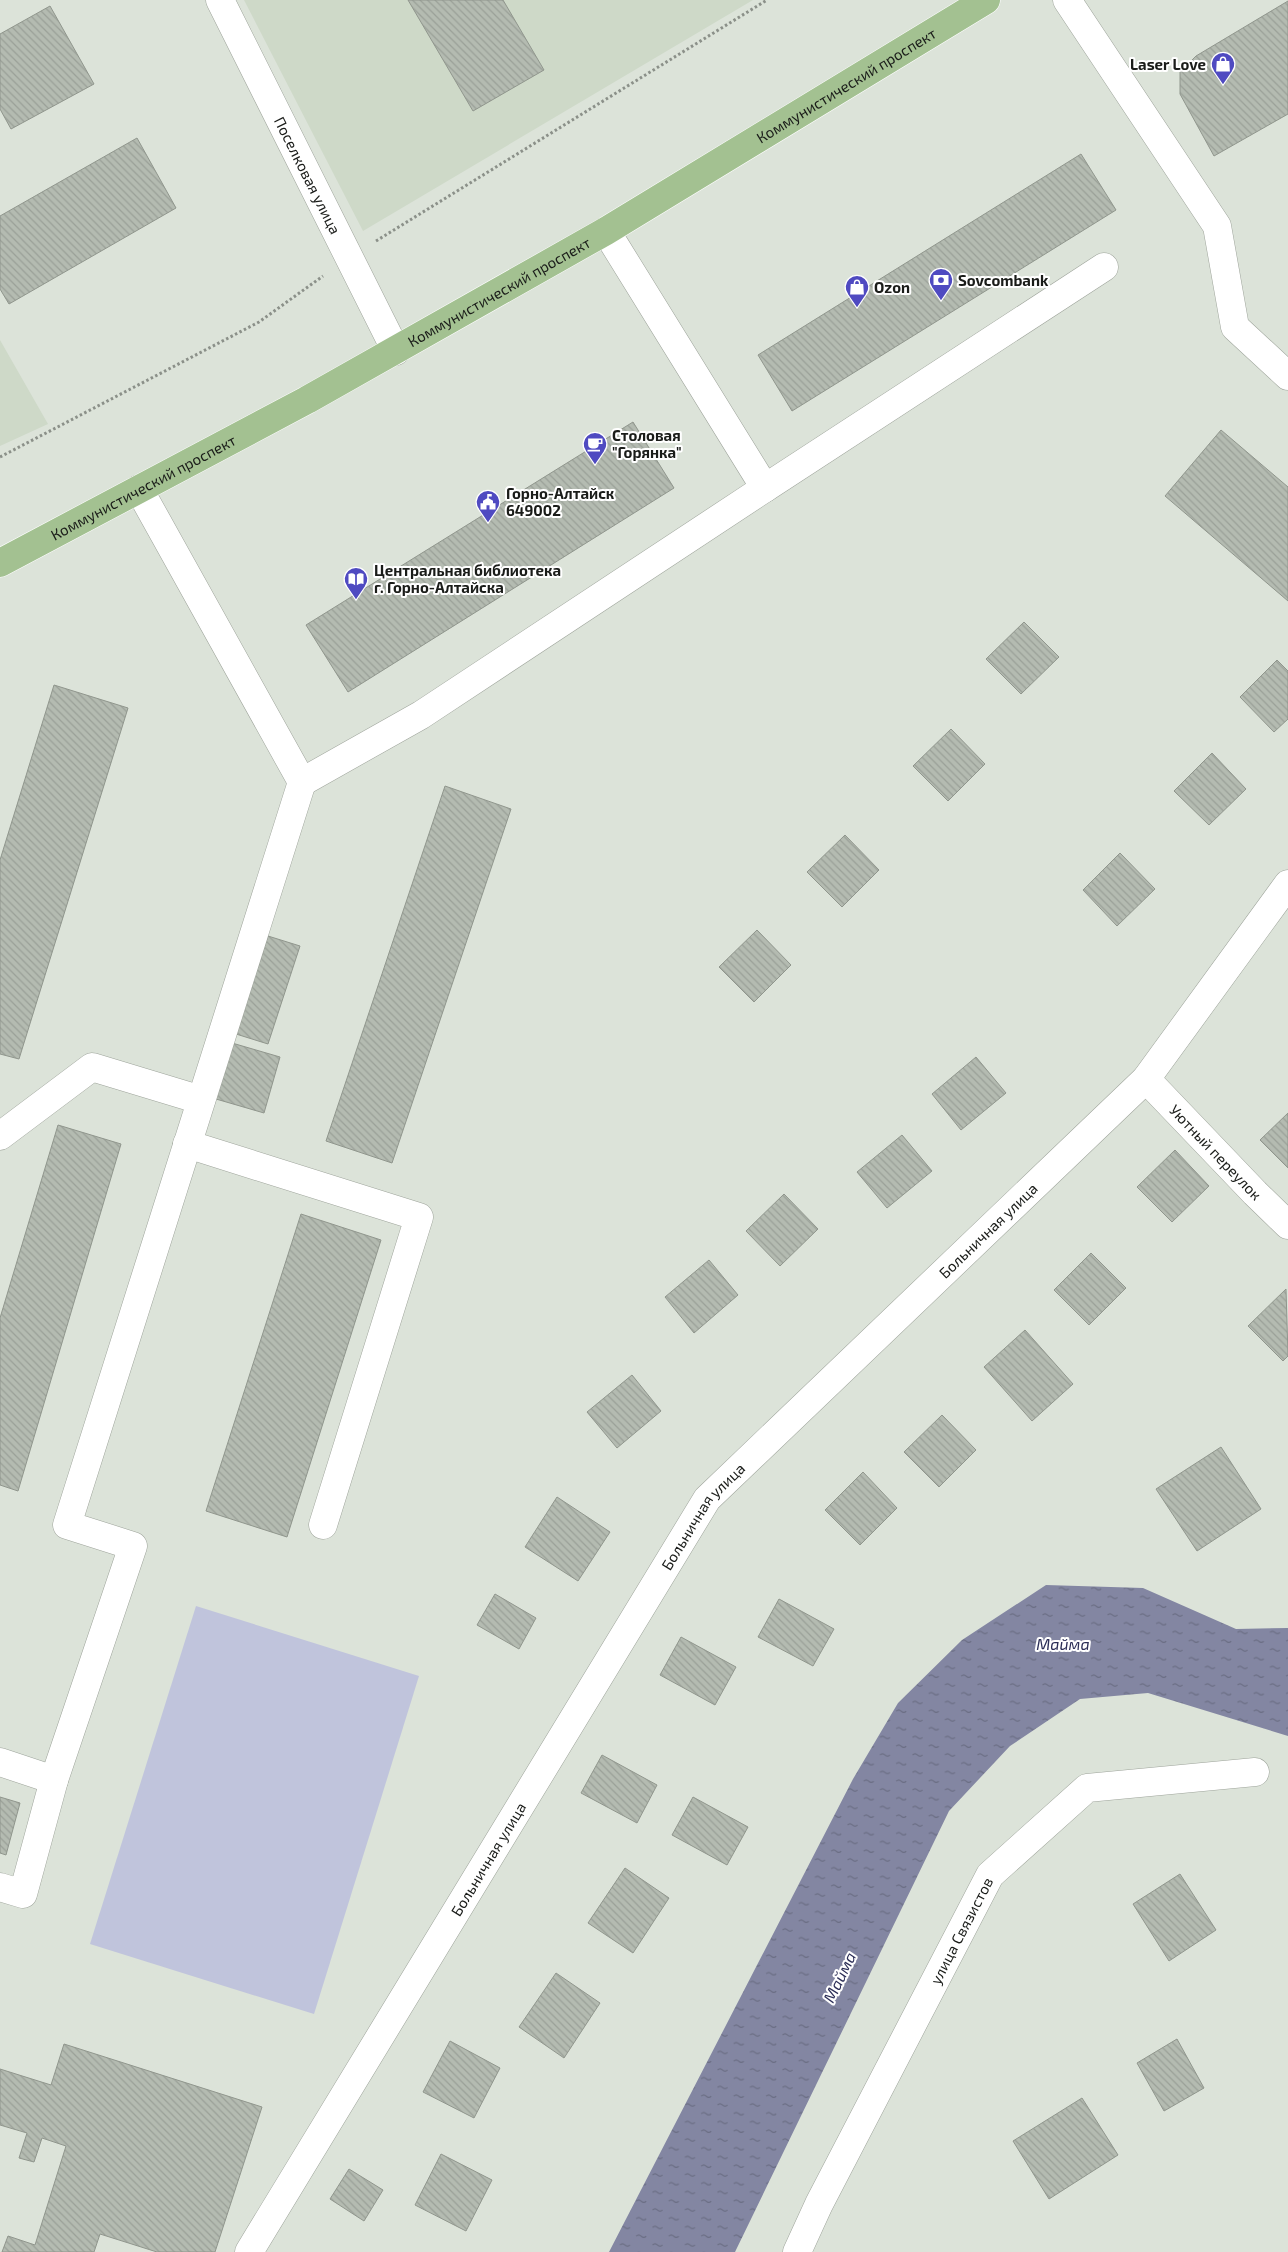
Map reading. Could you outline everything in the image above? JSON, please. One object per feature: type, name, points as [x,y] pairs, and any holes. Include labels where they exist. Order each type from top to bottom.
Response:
[{"type":"main road","name":"Коммунистический проспект","points":[[0,563],[396,350],[606,231],[986,0]]},
{"type":"street","name":"Поселковая улица","points":[[220,0],[396,350]]},
{"type":"street","points":[[1067,0],[1217,226],[1235,327],[1288,376]]},
{"type":"street","points":[[606,231],[765,488]]},
{"type":"street","points":[[0,1887],[22,1894],[54,1780],[133,1546],[67,1525],[302,782],[421,715],[1104,267]]},
{"type":"street","points":[[139,489],[302,782]]},
{"type":"street","name":"Больничная улица","points":[[249,2252],[707,1499],[1146,1079],[1288,884]]},
{"type":"street","points":[[0,1136],[92,1067],[201,1100]]},
{"type":"street","name":"Уютный переулок","points":[[1146,1079],[1255,1194],[1288,1225]]},
{"type":"street","points":[[187,1144],[419,1216],[323,1525]]},
{"type":"street","points":[[0,1762],[54,1780]]},
{"type":"street","name":"улица Связистов","points":[[797,2252],[818,2204],[990,1875],[1087,1788],[1255,1772]]},
{"type":"path","points":[[0,457],[259,322],[350,257],[767,0]]},
{"type":"shaded area","points":[[244,0],[753,0],[363,231]]},
{"type":"shaded area","points":[[0,340],[48,424],[0,446]]},
{"type":"shaded area","points":[[196,1606],[419,1676],[314,2014],[90,1944]]},
{"type":"water","name":"Майма","points":[[1046,1585],[1143,1588],[1236,1629],[1288,1628],[1288,1736],[1148,1693],[1080,1699],[1010,1746],[949,1811],[735,2252],[609,2252],[853,1779],[898,1703],[962,1640]]},
{"type":"building","points":[[408,0],[503,0],[544,70],[473,111]]},
{"type":"building","points":[[1288,1],[1288,114],[1214,156],[1180,94],[1180,72],[1196,56]]},
{"type":"building","points":[[50,6],[94,84],[11,129],[0,109],[0,34]]},
{"type":"building","points":[[137,138],[176,208],[9,304],[0,289],[0,216]]},
{"type":"building","points":[[1081,154],[1116,210],[792,411],[758,355]]},
{"type":"building","points":[[633,422],[674,488],[348,692],[306,625]]},
{"type":"building","points":[[1221,430],[1288,487],[1288,601],[1165,496]]},
{"type":"building","points":[[1024,622],[1059,657],[1021,694],[986,659]]},
{"type":"building","points":[[1277,660],[1288,671],[1288,719],[1274,732],[1240,697]]},
{"type":"building","points":[[54,685],[128,708],[19,1059],[0,1054],[0,860]]},
{"type":"building","points":[[951,729],[985,764],[948,801],[913,766]]},
{"type":"building","points":[[1212,753],[1246,789],[1209,825],[1174,791]]},
{"type":"building","points":[[445,786],[511,809],[392,1163],[326,1141]]},
{"type":"building","points":[[845,835],[879,870],[842,907],[807,872]]},
{"type":"building","points":[[1120,853],[1155,889],[1117,926],[1083,890]]},
{"type":"building","points":[[757,930],[791,965],[754,1002],[719,967]]},
{"type":"building","points":[[268,936],[300,946],[268,1044],[236,1034]]},
{"type":"building","points":[[232,1043],[280,1057],[264,1113],[216,1099]]},
{"type":"building","points":[[976,1057],[1006,1093],[961,1130],[932,1094]]},
{"type":"building","points":[[1288,1113],[1288,1168],[1260,1140]]},
{"type":"building","points":[[58,1125],[121,1144],[18,1491],[0,1485],[0,1318]]},
{"type":"building","points":[[902,1135],[932,1171],[887,1208],[857,1172]]},
{"type":"building","points":[[1175,1150],[1209,1186],[1172,1222],[1137,1187]]},
{"type":"building","points":[[784,1194],[818,1229],[780,1266],[746,1231]]},
{"type":"building","points":[[301,1214],[381,1240],[287,1537],[206,1511]]},
{"type":"building","points":[[1091,1253],[1126,1288],[1089,1325],[1054,1290]]},
{"type":"building","points":[[709,1260],[738,1295],[694,1333],[665,1297]]},
{"type":"building","points":[[1286,1289],[1288,1356],[1283,1361],[1248,1326]]},
{"type":"building","points":[[1025,1330],[1073,1384],[1032,1421],[984,1367]]},
{"type":"building","points":[[632,1375],[661,1411],[617,1448],[587,1412]]},
{"type":"building","points":[[942,1415],[976,1450],[939,1487],[904,1452]]},
{"type":"building","points":[[1221,1447],[1261,1509],[1197,1551],[1156,1489]]},
{"type":"building","points":[[863,1472],[897,1508],[860,1545],[825,1510]]},
{"type":"building","points":[[557,1497],[610,1532],[578,1581],[525,1547]]},
{"type":"building","points":[[495,1594],[536,1618],[519,1649],[477,1625]]},
{"type":"building","points":[[779,1599],[834,1629],[813,1666],[758,1637]]},
{"type":"building","points":[[681,1637],[736,1667],[715,1705],[660,1675]]},
{"type":"building","points":[[602,1755],[657,1785],[637,1823],[581,1793]]},
{"type":"building","points":[[0,1797],[20,1803],[6,1855],[0,1853]]},
{"type":"building","points":[[693,1797],[748,1827],[727,1865],[672,1835]]},
{"type":"building","points":[[625,1868],[669,1898],[633,1953],[588,1923]]},
{"type":"building","points":[[1180,1874],[1216,1930],[1169,1961],[1133,1904]]},
{"type":"building","points":[[556,1973],[600,2003],[564,2058],[519,2027]]},
{"type":"building","points":[[1177,2039],[1204,2088],[1164,2111],[1137,2063]]},
{"type":"building","points":[[450,2041],[500,2068],[474,2118],[423,2092]]},
{"type":"building","points":[[64,2044],[262,2107],[215,2252],[157,2252],[100,2234],[94,2252],[2,2252],[8,2236],[35,2245],[66,2146],[42,2138],[34,2162],[19,2158],[27,2133],[0,2125],[0,2069],[51,2085]]},
{"type":"building","points":[[1082,2098],[1118,2155],[1049,2199],[1013,2141]]},
{"type":"building","points":[[441,2154],[492,2180],[466,2231],[415,2205]]},
{"type":"building","points":[[349,2169],[383,2190],[364,2221],[330,2199]]},
{"type":"place","name":"Laser Love","points":[[1223,85]]},
{"type":"place","name":"Sovcombank","points":[[941,301]]},
{"type":"place","name":"Ozon","points":[[857,308]]},
{"type":"place","name":"Столовая \"Горянка\"","points":[[595,465]]},
{"type":"place","name":"Горно-Алтайск 649002","points":[[488,523]]},
{"type":"place","name":"Центральная библиотека г. Горно-Алтайска","points":[[356,600]]}]
